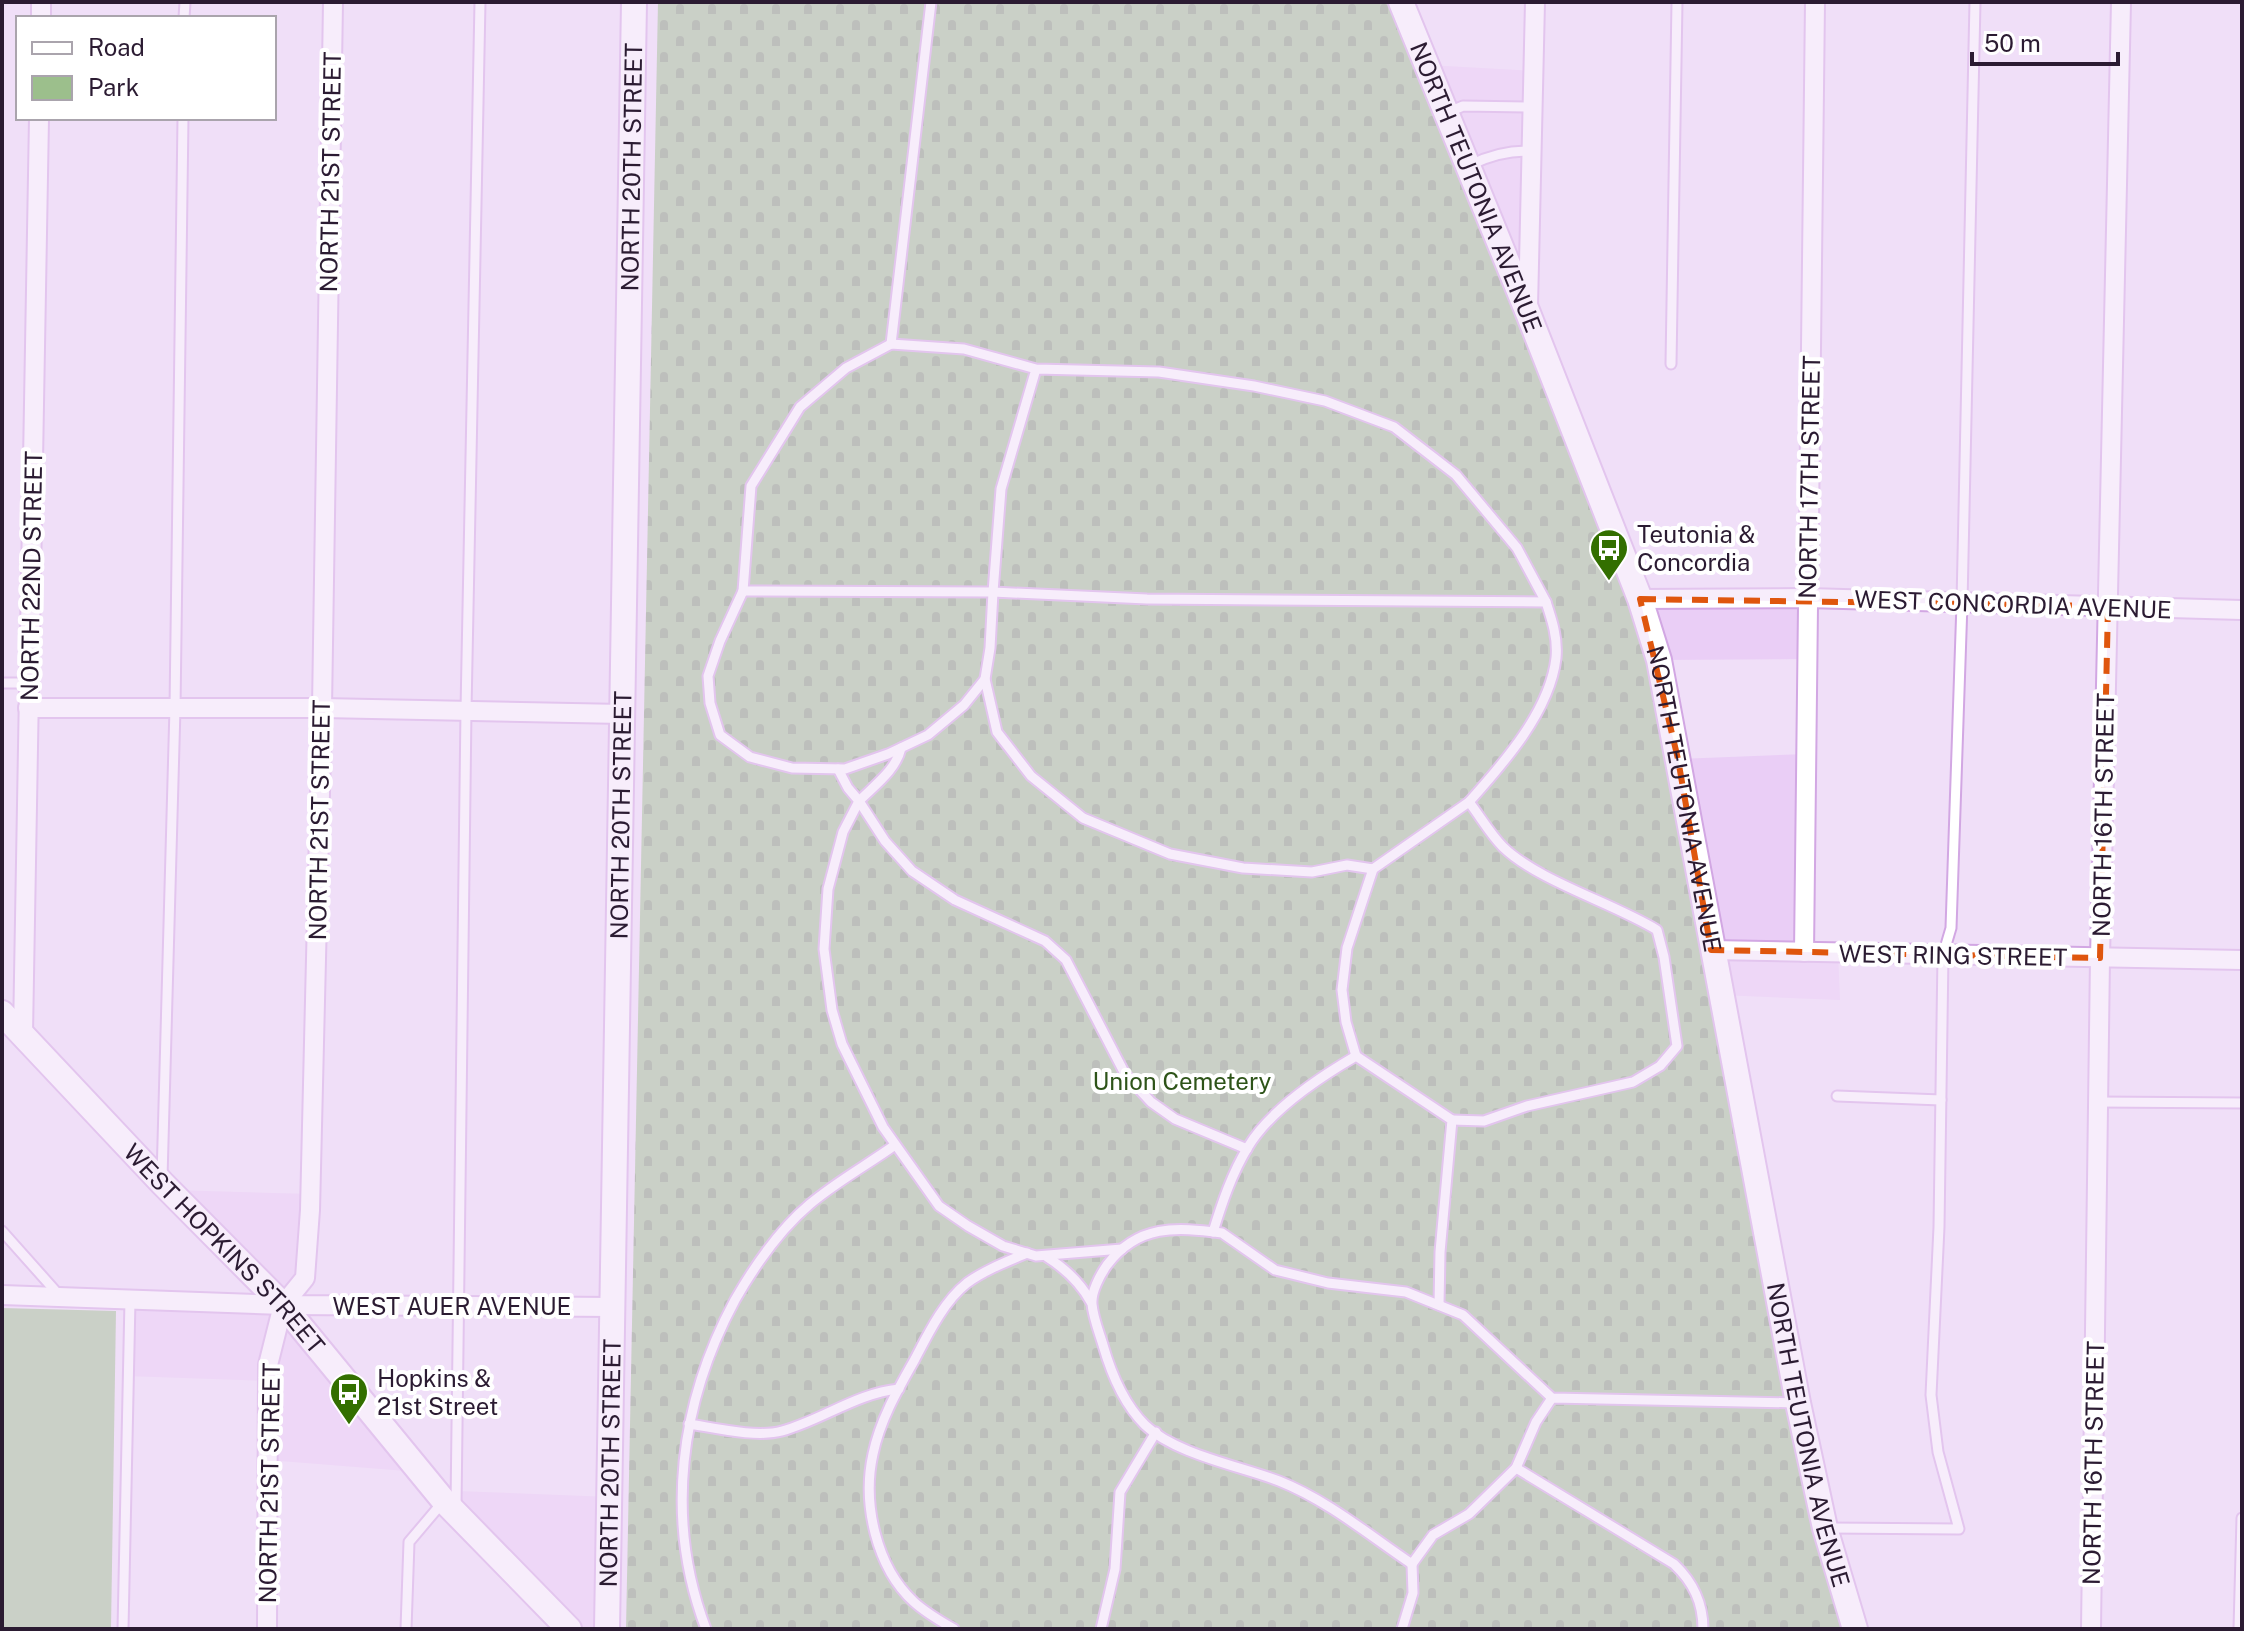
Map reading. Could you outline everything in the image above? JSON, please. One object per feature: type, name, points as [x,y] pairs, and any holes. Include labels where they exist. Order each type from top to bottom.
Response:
[{"type":"main road","name":"NORTH 20TH STREET","points":[[607,1629],[634,2]]},
{"type":"main road","name":"NORTH TEUTONIA AVENUE","points":[[1401,2],[1528,313],[1640,599],[1659,660],[1798,1403],[1825,1528],[1855,1629]]},
{"type":"main road","name":"WEST HOPKINS STREET","points":[[2,1013],[162,1183],[283,1305],[450,1507],[569,1629]]},
{"type":"street","name":"NORTH 21ST STREET","points":[[267,1629],[268,1365],[283,1305],[305,1278],[308,1259],[322,708],[333,2]]},
{"type":"street","points":[[1528,313],[1535,2]]},
{"type":"street","name":"NORTH 17TH STREET","points":[[1804,952],[1815,2]]},
{"type":"street","name":"NORTH 16TH STREET","points":[[2091,1629],[2100,958],[2121,2]]},
{"type":"street","name":"NORTH 22ND STREET","points":[[23,1034],[39,120]]},
{"type":"street","name":"WEST CONCORDIA AVENUE","points":[[1640,599],[1807,598],[2242,610]]},
{"type":"street","points":[[28,708],[322,708],[623,714]]},
{"type":"street","name":"WEST RING STREET","points":[[1711,950],[2242,960]]},
{"type":"street","name":"WEST AUER AVENUE","points":[[2,1295],[283,1305],[614,1307]]},
{"type":"lane","points":[[406,1629],[409,1542],[450,1507],[457,1304],[480,2]]},
{"type":"lane","points":[[891,344],[931,2]]},
{"type":"lane","points":[[1671,364],[1677,2]]},
{"type":"lane","points":[[1825,1528],[1959,1529],[1938,1452],[1931,1395],[1939,1227],[1943,955],[1951,928],[1962,603],[1975,2]]},
{"type":"lane","points":[[1447,113],[1463,106],[1533,107]]},
{"type":"lane","points":[[162,1183],[175,708],[183,120]]},
{"type":"lane","points":[[1468,166],[1511,151],[1531,158]]},
{"type":"lane","points":[[985,679],[964,705],[928,735],[845,769],[792,768],[750,757],[720,735],[710,703],[708,676],[743,591],[751,486],[800,407],[846,368],[891,344],[964,349],[1036,369],[1159,372],[1325,401],[1394,427],[1456,475],[1517,548],[1546,602],[1555,631],[1556,659],[1546,691],[1530,724],[1499,768],[1469,802],[1373,869],[1347,948],[1342,990],[1346,1022],[1356,1056],[1452,1120],[1484,1121],[1527,1106],[1633,1082],[1660,1066],[1677,1046],[1657,930],[1633,915],[1534,868],[1504,847],[1469,802]]},
{"type":"lane","points":[[1036,369],[1001,489],[985,679],[997,732],[1031,776],[1083,818],[1170,854],[1243,868],[1312,872],[1347,865],[1373,869]]},
{"type":"lane","points":[[743,591],[993,592],[1147,599],[1546,602]]},
{"type":"lane","points":[[2,683],[29,683]]},
{"type":"lane","points":[[901,748],[892,768],[859,801],[843,832],[828,889],[824,949],[832,1010],[842,1044],[883,1127],[939,1206],[1003,1246],[1027,1253],[1044,1256],[1122,1249]]},
{"type":"lane","points":[[838,769],[885,841],[912,871],[955,900],[1045,941],[1066,960],[1125,1074],[1151,1102],[1175,1119],[1247,1149]]},
{"type":"lane","points":[[1213,1232],[1232,1176],[1247,1149],[1280,1111],[1325,1074],[1356,1056]]},
{"type":"lane","points":[[1837,1096],[1941,1100]]},
{"type":"lane","points":[[2098,1102],[2242,1103]]},
{"type":"lane","points":[[1439,1305],[1441,1237],[1452,1120]]},
{"type":"lane","points":[[706,1629],[687,1568],[681,1486],[689,1424],[703,1368],[746,1280],[771,1244],[810,1205],[895,1145]]},
{"type":"lane","points":[[1091,1302],[1101,1274],[1133,1239],[1156,1232],[1189,1229],[1222,1233],[1275,1270],[1328,1283],[1406,1292],[1463,1315],[1552,1398],[1798,1403]]},
{"type":"lane","points":[[2,1231],[62,1297]]},
{"type":"lane","points":[[954,1629],[912,1600],[893,1575],[875,1536],[868,1488],[873,1453],[899,1389],[943,1310],[965,1284],[997,1265],[1027,1253]]},
{"type":"lane","points":[[1044,1256],[1062,1267],[1081,1285],[1091,1302],[1105,1355],[1119,1390],[1145,1425],[1203,1455],[1279,1481],[1333,1508],[1412,1564]]},
{"type":"lane","points":[[123,1629],[130,1300]]},
{"type":"lane","points":[[689,1424],[736,1431],[778,1432],[880,1391],[899,1389]]},
{"type":"lane","points":[[1402,1629],[1413,1593],[1412,1564],[1433,1535],[1469,1514],[1516,1468],[1536,1422],[1552,1398]]},
{"type":"lane","points":[[1101,1629],[1115,1569],[1120,1492],[1156,1432]]},
{"type":"lane","points":[[1516,1468],[1674,1564],[1691,1580],[1703,1614],[1703,1629]]},
{"type":"lane","points":[[2239,1629],[2242,1518]]},
{"type":"highlighted area","points":[[1640,599],[2108,606],[2100,958],[1711,950],[1678,759]]},
{"type":"shaded area","points":[[1427,65],[1533,71],[1528,313]]},
{"type":"shaded area","points":[[1807,598],[1807,659],[1659,660],[1640,599]]},
{"type":"shaded area","points":[[1806,754],[1804,952],[1838,953],[1840,1000],[1721,995],[1678,759]]},
{"type":"shaded area","points":[[170,1190],[310,1194],[308,1259],[283,1305],[419,1472],[268,1460],[268,1381],[127,1376],[130,1300],[282,1305]]},
{"type":"shaded area","points":[[456,1491],[610,1497],[607,1629],[569,1629],[456,1513]]},
{"type":"green space","name":"Union Cemetery","points":[[658,2],[1401,2],[1640,599],[1855,1629],[626,1629]]},
{"type":"green space","points":[[2,1308],[116,1311],[111,1629],[2,1629]]},
{"type":"place","name":"Teutonia & Concordia","points":[[1609,582]]},
{"type":"place","name":"Hopkins & 21st Street","points":[[349,1426]]}]
